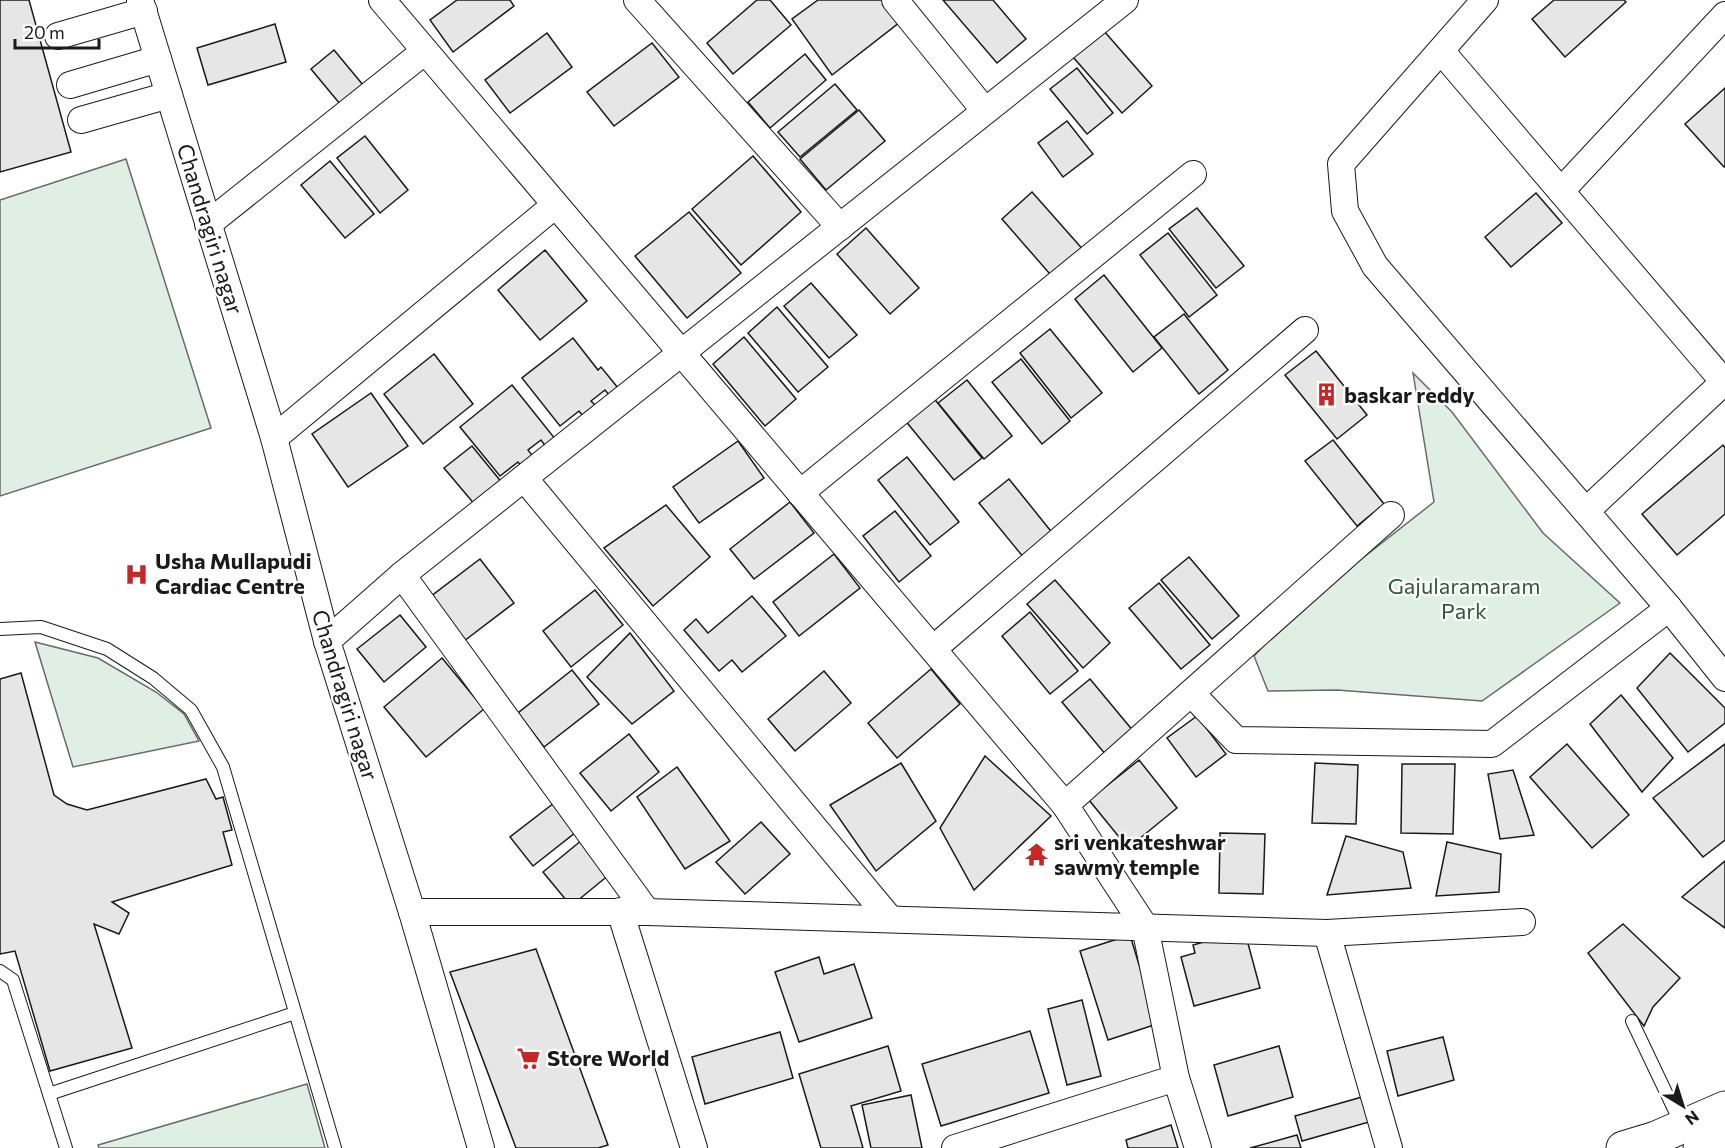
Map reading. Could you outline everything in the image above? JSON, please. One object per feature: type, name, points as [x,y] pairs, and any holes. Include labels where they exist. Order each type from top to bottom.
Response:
[{"type":"main road","points":[[1691,1137],[1725,1108]]},
{"type":"main road","points":[[1623,1148],[1691,1137],[1725,1137]]},
{"type":"street","points":[[382,0],[554,206],[1065,805],[1145,927],[1176,1078],[1198,1148]]},
{"type":"street","points":[[637,0],[840,227]]},
{"type":"street","points":[[895,0],[985,111]]},
{"type":"street","points":[[327,641],[402,575],[1125,0]]},
{"type":"street","points":[[1485,0],[1442,52],[1341,164],[1345,211],[1375,266],[1669,608],[1725,678]]},
{"type":"street","points":[[58,36],[142,6]]},
{"type":"street","name":"Chandragiri nagar","points":[[142,6],[274,438],[327,641],[412,912],[481,1148]]},
{"type":"street","points":[[1561,191],[1725,15]]},
{"type":"street","points":[[208,224],[425,51]]},
{"type":"street","points":[[1442,52],[1725,382],[1586,511]]},
{"type":"street","points":[[70,85],[158,59]]},
{"type":"street","points":[[81,120],[169,95]]},
{"type":"street","points":[[800,493],[1193,174]]},
{"type":"street","points":[[274,438],[554,206]]},
{"type":"street","points":[[933,649],[1305,330]]},
{"type":"street","points":[[524,478],[890,919]]},
{"type":"street","points":[[1065,805],[1391,515]]},
{"type":"street","points":[[402,575],[647,912]]},
{"type":"street","points":[[1191,693],[1236,740],[1492,744],[1669,608]]},
{"type":"street","points":[[620,911],[694,1148]]},
{"type":"street","points":[[412,912],[620,911],[1327,933],[1522,922]]},
{"type":"street","points":[[1327,933],[1389,1148]]},
{"type":"street","points":[[955,1148],[1176,1078]]},
{"type":"lane","points":[[0,629],[41,627],[107,649],[153,678],[191,710],[223,767],[335,1148]]},
{"type":"lane","points":[[0,970],[13,980],[66,1148]]},
{"type":"lane","points":[[49,1094],[295,1013]]},
{"type":"lane","points":[[1632,1021],[1691,1137]]},
{"type":"green space","points":[[126,159],[211,428],[0,496],[0,200]]},
{"type":"green space","name":"Gajularamaram Park","points":[[1413,373],[1452,412],[1543,533],[1620,603],[1482,701],[1337,690],[1268,691],[1254,656],[1304,604],[1434,502]]},
{"type":"green space","points":[[35,642],[98,658],[156,692],[184,714],[199,741],[73,767]]},
{"type":"green space","points":[[307,1084],[325,1148],[99,1148],[98,1145]]},
{"type":"building","points":[[0,0],[29,0],[71,152],[0,172]]},
{"type":"building","points":[[457,0],[510,0],[514,6],[453,52],[430,20]]},
{"type":"building","points":[[757,0],[770,0],[791,25],[733,74],[707,43]]},
{"type":"building","points":[[818,0],[883,0],[900,22],[832,75],[792,19]]},
{"type":"building","points":[[943,0],[993,0],[1026,39],[997,63]]},
{"type":"building","points":[[1554,0],[1624,0],[1626,2],[1565,57],[1532,19]]},
{"type":"building","points":[[275,24],[286,62],[208,85],[197,48]]},
{"type":"building","points":[[1104,31],[1152,86],[1122,113],[1073,57]]},
{"type":"building","points":[[547,33],[572,67],[510,113],[485,80]]},
{"type":"building","points":[[652,43],[679,77],[614,126],[587,92]]},
{"type":"building","points":[[334,50],[368,91],[345,110],[311,69]]},
{"type":"building","points":[[805,54],[826,80],[770,128],[748,102]]},
{"type":"building","points":[[1077,68],[1113,113],[1087,134],[1050,89]]},
{"type":"building","points":[[835,84],[857,110],[800,157],[778,132]]},
{"type":"building","points":[[1725,88],[1725,167],[1724,167],[1685,124]]},
{"type":"building","points":[[859,110],[885,141],[826,190],[800,159]]},
{"type":"building","points":[[1067,121],[1093,154],[1063,177],[1038,143]]},
{"type":"building","points":[[365,136],[408,190],[380,213],[337,158]]},
{"type":"building","points":[[753,156],[801,212],[741,265],[692,209]]},
{"type":"building","points":[[330,161],[374,214],[345,238],[301,185]]},
{"type":"building","points":[[1032,192],[1086,253],[1056,281],[1002,219]]},
{"type":"building","points":[[1536,193],[1562,223],[1511,267],[1485,237]]},
{"type":"building","points":[[1197,208],[1244,266],[1216,288],[1169,229]]},
{"type":"building","points":[[689,212],[741,273],[687,318],[635,256]]},
{"type":"building","points":[[866,228],[919,288],[890,314],[837,254]]},
{"type":"building","points":[[1168,233],[1217,295],[1189,317],[1140,255]]},
{"type":"building","points":[[545,250],[587,301],[540,340],[498,290]]},
{"type":"building","points":[[1104,275],[1162,348],[1133,372],[1075,299]]},
{"type":"building","points":[[811,283],[857,335],[829,358],[784,306]]},
{"type":"building","points":[[777,307],[828,367],[798,392],[748,333]]},
{"type":"building","points":[[1184,314],[1228,370],[1199,394],[1154,337]]},
{"type":"building","points":[[1050,329],[1102,393],[1071,418],[1020,353]]},
{"type":"building","points":[[744,337],[796,399],[765,426],[713,364]]},
{"type":"building","points":[[573,338],[598,370],[601,367],[618,388],[609,395],[605,390],[591,401],[595,405],[582,415],[579,411],[560,426],[522,378]]},
{"type":"building","name":"baskar reddy","points":[[1316,351],[1367,415],[1337,439],[1285,375]]},
{"type":"building","points":[[434,354],[473,404],[423,444],[384,394]]},
{"type":"building","points":[[1021,359],[1070,421],[1042,444],[992,382]]},
{"type":"building","points":[[967,380],[1012,436],[984,459],[938,403]]},
{"type":"building","points":[[512,385],[556,440],[546,447],[541,440],[528,450],[534,458],[522,467],[518,462],[500,476],[460,427]]},
{"type":"building","points":[[371,393],[408,446],[348,487],[312,434]]},
{"type":"building","points":[[932,396],[982,458],[954,480],[904,419]]},
{"type":"building","points":[[1333,440],[1384,504],[1357,526],[1305,461]]},
{"type":"building","points":[[738,441],[764,478],[699,523],[673,487]]},
{"type":"building","points":[[1723,445],[1725,448],[1725,514],[1677,555],[1642,514]]},
{"type":"building","points":[[472,446],[503,484],[476,506],[444,468]]},
{"type":"building","points":[[907,457],[959,522],[930,545],[878,480]]},
{"type":"building","points":[[1009,479],[1058,540],[1029,564],[979,503]]},
{"type":"building","points":[[790,502],[814,533],[754,579],[730,549]]},
{"type":"building","points":[[666,505],[710,557],[653,606],[604,548]]},
{"type":"building","points":[[895,511],[931,556],[899,582],[863,536]]},
{"type":"building","points":[[834,554],[860,588],[799,636],[773,602]]},
{"type":"building","points":[[1189,557],[1239,616],[1212,639],[1161,580]]},
{"type":"building","points":[[480,559],[514,603],[464,641],[430,597]]},
{"type":"building","points":[[1055,580],[1110,643],[1083,668],[1027,604]]},
{"type":"building","points":[[1159,583],[1210,645],[1181,669],[1129,608]]},
{"type":"building","points":[[595,590],[623,625],[571,667],[543,631]]},
{"type":"building","points":[[752,596],[786,636],[742,672],[732,660],[719,671],[684,630],[696,619],[708,633]]},
{"type":"building","points":[[1030,612],[1078,671],[1050,694],[1002,636]]},
{"type":"building","points":[[400,615],[426,647],[384,682],[357,649]]},
{"type":"building","points":[[630,633],[674,691],[632,724],[587,677]]},
{"type":"building","points":[[1670,653],[1725,708],[1725,723],[1688,752],[1637,688]]},
{"type":"building","points":[[442,658],[484,709],[426,757],[384,707]]},
{"type":"building","points":[[931,669],[960,704],[897,758],[868,723]]},
{"type":"building","points":[[572,670],[599,704],[544,747],[518,713]]},
{"type":"building","points":[[824,671],[851,703],[795,751],[768,719]]},
{"type":"building","points":[[21,673],[54,795],[67,804],[87,810],[206,779],[216,799],[223,797],[232,830],[223,832],[232,865],[112,902],[129,913],[119,934],[94,924],[132,1048],[50,1071],[15,951],[0,954],[0,679]]},
{"type":"building","points":[[1090,679],[1134,732],[1106,755],[1062,702]]},
{"type":"building","points":[[1621,695],[1673,758],[1642,792],[1590,724]]},
{"type":"building","points":[[1197,716],[1226,754],[1196,777],[1167,738]]},
{"type":"building","points":[[629,734],[659,772],[611,811],[580,773]]},
{"type":"building","points":[[1567,744],[1629,815],[1592,848],[1530,777]]},
{"type":"building","points":[[1725,744],[1725,840],[1703,857],[1653,798]]},
{"type":"building","points":[[985,756],[1051,816],[974,890],[940,828]]},
{"type":"building","points":[[1139,760],[1177,808],[1128,848],[1089,800]]},
{"type":"building","points":[[901,763],[936,821],[876,871],[830,805]]},
{"type":"building","points":[[1315,763],[1358,765],[1356,824],[1312,823]]},
{"type":"building","points":[[1402,764],[1455,764],[1453,834],[1401,833]]},
{"type":"building","points":[[677,767],[730,841],[685,869],[637,797]]},
{"type":"building","points":[[1513,770],[1534,835],[1500,839],[1488,774]]},
{"type":"building","points":[[554,803],[576,832],[533,866],[510,837]]},
{"type":"building","points":[[761,822],[790,854],[745,894],[716,862]]},
{"type":"building","points":[[1220,833],[1265,834],[1263,894],[1219,893]]},
{"type":"building","points":[[1346,836],[1403,852],[1411,888],[1327,895]]},
{"type":"building","points":[[582,840],[610,874],[571,906],[543,872]]},
{"type":"building","points":[[1447,842],[1501,854],[1499,892],[1436,896]]},
{"type":"building","points":[[1725,861],[1725,928],[1682,897]]},
{"type":"building","points":[[1623,924],[1680,978],[1653,1007],[1644,1026],[1588,953]]},
{"type":"building","points":[[1130,935],[1157,1024],[1108,1040],[1080,951]]},
{"type":"building","points":[[1226,936],[1246,936],[1260,988],[1194,1006],[1181,957],[1195,953],[1193,945]]},
{"type":"building","name":"Store World","points":[[536,949],[608,1145],[598,1148],[516,1148],[450,972]]},
{"type":"building","points":[[819,957],[824,974],[854,964],[872,1018],[799,1042],[775,972]]},
{"type":"building","points":[[1082,1000],[1101,1076],[1067,1085],[1048,1009]]},
{"type":"building","points":[[1030,1031],[1049,1093],[941,1126],[922,1064]]},
{"type":"building","points":[[780,1032],[793,1078],[705,1104],[692,1057]]},
{"type":"building","points":[[1443,1037],[1454,1080],[1398,1096],[1387,1051]]},
{"type":"building","points":[[888,1046],[901,1091],[851,1106],[863,1148],[821,1148],[799,1074]]},
{"type":"building","points":[[1279,1046],[1293,1097],[1228,1116],[1214,1065]]},
{"type":"building","points":[[911,1095],[922,1148],[871,1148],[862,1105]]},
{"type":"building","points":[[1362,1097],[1369,1122],[1302,1141],[1295,1116]]},
{"type":"building","points":[[1171,1125],[1178,1148],[1128,1148],[1126,1140]]},
{"type":"building","points":[[1297,1135],[1301,1148],[1250,1148]]},
{"type":"place","name":"baskar reddy","points":[[1326,395]]},
{"type":"place","name":"Usha Mullapudi Cardiac Centre","points":[[137,574]]},
{"type":"place","name":"sri venkateshwar sawmy temple","points":[[1036,855]]},
{"type":"place","name":"Store World","points":[[529,1058]]}]
